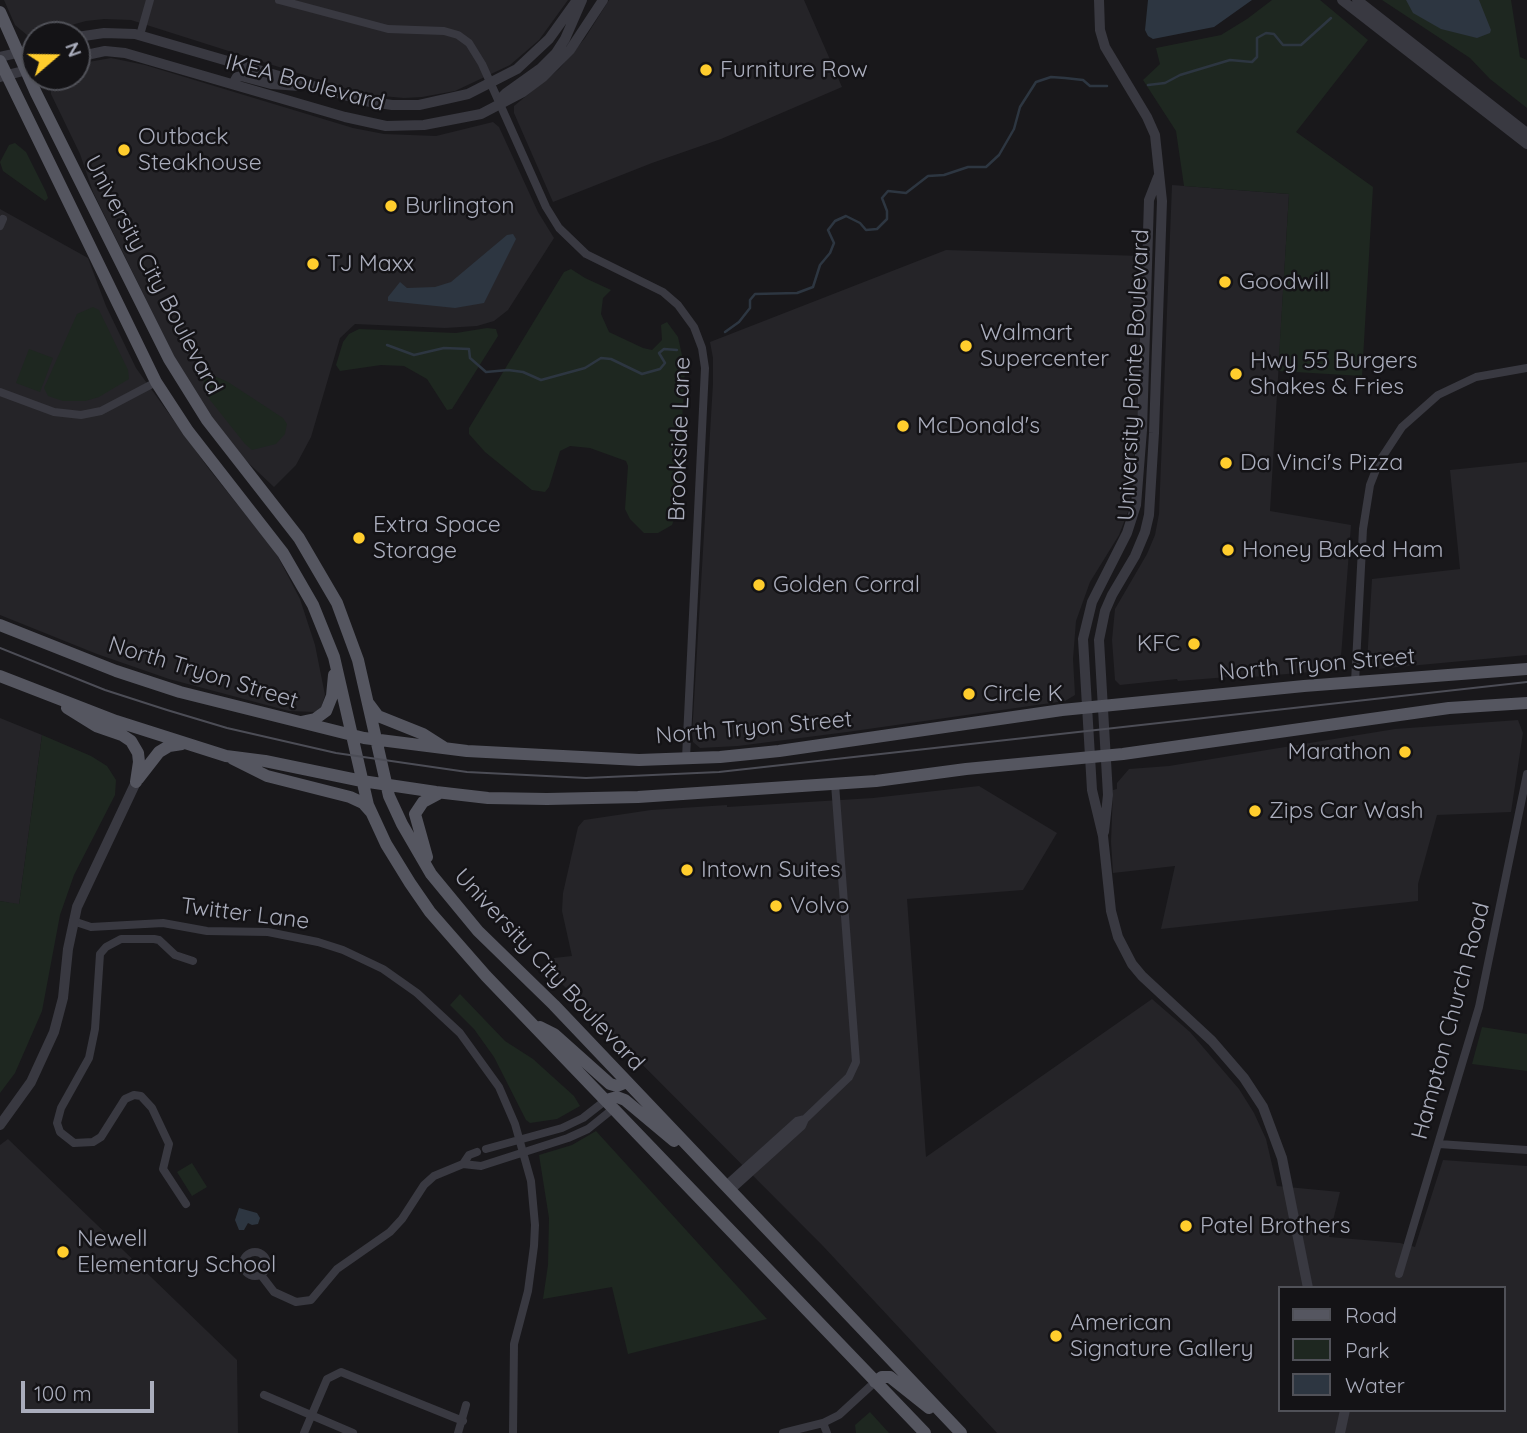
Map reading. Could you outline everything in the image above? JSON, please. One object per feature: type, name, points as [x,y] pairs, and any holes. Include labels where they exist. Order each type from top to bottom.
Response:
[{"type":"main road","name":"University City Boulevard","points":[[0,12],[21,57]]},
{"type":"main road","name":"University City Boulevard","points":[[0,59],[3,76],[156,382],[188,432],[270,535],[299,578],[318,616],[334,657],[362,781],[373,815],[397,864],[430,912],[531,1023],[925,1433]]},
{"type":"main road","name":"University City Boulevard","points":[[42,91],[179,377],[216,433],[299,538],[326,582],[351,639],[386,784],[402,824],[438,883],[478,931],[546,997],[958,1430]]},
{"type":"main road","name":"North Tryon Street","points":[[0,625],[116,671],[180,692],[297,723],[376,740],[452,749],[586,758],[686,758],[779,751],[1087,709],[1355,682],[1527,669]]},
{"type":"main road","points":[[297,723],[315,719],[323,714],[329,705],[334,687],[334,657]]},
{"type":"main road","points":[[5,679],[185,744],[226,756],[265,761],[362,781],[488,798],[586,798],[835,784],[1106,756],[1450,708],[1527,703]]},
{"type":"main road","points":[[46,695],[96,726],[131,741],[138,752],[136,782]]},
{"type":"main road","points":[[368,703],[378,716],[452,749]]},
{"type":"main road","points":[[136,782],[159,752],[169,746],[185,744]]},
{"type":"main road","points":[[226,756],[267,776],[350,797],[367,806],[373,815]]},
{"type":"main road","points":[[438,883],[426,855],[415,814],[426,799],[445,793]]},
{"type":"main road","points":[[531,1023],[554,1034],[610,1084],[617,1086],[627,1082]]},
{"type":"main road","points":[[610,1104],[617,1097],[625,1100],[704,1163]]},
{"type":"main road","points":[[875,1382],[882,1377],[890,1377],[958,1430]]},
{"type":"street","points":[[140,35],[150,0]]},
{"type":"street","name":"Brookside Lane","points":[[279,0],[378,27],[451,32],[464,39],[473,48],[491,83],[546,207],[559,228],[586,254],[650,284],[671,299],[689,320],[702,348],[705,368],[686,758]]},
{"type":"street","name":"IKEA Boulevard","points":[[91,35],[112,32],[140,35],[365,101],[400,105],[447,100],[468,94],[517,69],[535,54],[556,30],[577,0]]},
{"type":"street","points":[[500,105],[506,93],[541,68],[556,52],[565,39],[582,0]]},
{"type":"street","name":"IKEA Boulevard","points":[[91,54],[105,51],[125,52],[345,117],[386,125],[412,126],[449,122],[481,114],[523,92],[570,50],[603,0]]},
{"type":"street","name":"University Pointe Boulevard","points":[[1099,0],[1100,30],[1105,47],[1155,135],[1162,201],[1149,514],[1135,556],[1112,595],[1102,619],[1099,653],[1108,808],[1103,836]]},
{"type":"street","points":[[1342,0],[1527,133]]},
{"type":"street","points":[[1357,0],[1527,144]]},
{"type":"street","points":[[0,59],[21,52]]},
{"type":"street","points":[[3,76],[21,72]]},
{"type":"street","points":[[233,84],[237,77],[241,76],[271,85],[311,86]]},
{"type":"street","name":"University Pointe Boulevard","points":[[1103,836],[1094,803],[1089,758],[1083,654],[1086,620],[1091,602],[1131,524],[1136,505],[1142,430],[1149,200],[1158,177]]},
{"type":"street","points":[[1355,682],[1364,513],[1372,478],[1384,452],[1407,421],[1447,390],[1476,377],[1527,368]]},
{"type":"street","points":[[0,392],[54,412],[81,415],[101,411],[156,382]]},
{"type":"street","name":"Hampton Church Road","points":[[1399,1274],[1479,1007],[1527,774]]},
{"type":"street","points":[[0,1125],[31,1082],[54,1032],[63,998],[73,921],[87,884],[136,782]]},
{"type":"street","points":[[727,1189],[802,1126],[849,1077],[856,1062],[835,784]]},
{"type":"street","points":[[1103,836],[1112,918],[1128,957],[1156,991],[1202,1031],[1232,1063],[1268,1117],[1282,1158],[1308,1286]]},
{"type":"street","name":"Twitter Lane","points":[[73,921],[91,927],[163,923],[207,931],[268,932],[318,942],[383,969],[417,993],[460,1033],[499,1087],[521,1140],[531,1181],[535,1225],[532,1270],[514,1344],[513,1433]]},
{"type":"street","points":[[186,1204],[163,1169],[169,1144],[152,1108],[141,1096],[134,1095],[125,1100],[103,1134],[93,1142],[74,1143],[60,1132],[57,1124],[61,1108],[89,1058],[95,1029],[100,954],[106,947],[121,939],[154,939],[159,940],[175,955],[193,961]]},
{"type":"street","points":[[463,1164],[468,1155],[575,1123],[610,1104]]},
{"type":"street","points":[[261,1275],[274,1292],[296,1301],[311,1300],[337,1269],[390,1233],[424,1185],[434,1176],[463,1164],[481,1166],[581,1133],[610,1104]]},
{"type":"street","points":[[1439,1144],[1527,1150]]},
{"type":"street","points":[[304,1433],[327,1379],[341,1372],[463,1421]]},
{"type":"street","points":[[783,1433],[823,1423],[839,1415],[875,1382]]},
{"type":"street","points":[[264,1395],[353,1433]]},
{"type":"street","points":[[458,1433],[466,1405]]},
{"type":"street","points":[[1340,1433],[1345,1412]]},
{"type":"street","points":[[823,1423],[827,1433]]},
{"type":"shaded area","points":[[4,0],[568,0],[539,40],[510,65],[455,91],[404,98],[371,95],[345,88],[131,20],[21,21],[21,30],[15,25]]},
{"type":"shaded area","points":[[609,0],[804,0],[842,87],[721,139],[553,202],[514,113],[514,106],[559,69],[585,38]]},
{"type":"shaded area","points":[[111,58],[145,65],[353,128],[384,134],[436,136],[493,122],[499,127],[538,212],[554,238],[508,310],[494,321],[477,326],[445,328],[355,324],[340,338],[311,437],[296,465],[274,487],[241,456],[206,410],[174,356],[93,192],[80,154],[51,91],[91,91],[91,62]]},
{"type":"shaded area","points":[[1172,185],[1289,194],[1270,511],[1351,525],[1341,657],[1334,670],[1252,677],[1232,675],[1120,685],[1115,680],[1112,640],[1115,609],[1147,554],[1155,535],[1159,514]]},
{"type":"shaded area","points":[[0,209],[88,258],[106,306],[136,368],[209,469],[275,551],[300,599],[315,645],[325,695],[321,708],[315,712],[289,711],[169,679],[97,654],[0,615]]},
{"type":"shaded area","points":[[946,250],[1142,256],[1137,432],[1129,509],[1119,535],[1090,582],[1076,621],[1073,659],[1075,695],[1065,701],[847,732],[738,746],[700,748],[693,742],[692,735],[713,383],[710,342]]},
{"type":"shaded area","points":[[1527,462],[1527,655],[1377,669],[1367,663],[1372,579],[1460,569],[1450,470]]},
{"type":"shaded area","points":[[0,718],[42,735],[19,905],[0,901]]},
{"type":"shaded area","points":[[1518,720],[1523,733],[1511,812],[1437,815],[1418,884],[1418,901],[1161,929],[1175,866],[1113,873],[1113,790],[1117,789],[1117,783],[1129,769],[1169,766],[1395,729]]},
{"type":"shaded area","points":[[979,786],[1057,833],[1023,890],[907,899],[926,1157],[1152,999],[1190,1032],[1239,1089],[1266,1139],[1277,1186],[1340,1192],[1329,1237],[1400,1243],[1415,1247],[1443,1160],[1527,1166],[1527,1433],[997,1433],[823,1246],[560,982],[554,958],[572,956],[562,911],[563,893],[578,827],[584,820],[651,810],[873,798]]},
{"type":"shaded area","name":"Newell Elementary School","points":[[8,1139],[237,1360],[238,1433],[0,1433],[0,1145]]},
{"type":"green space","points":[[1272,0],[1320,0],[1368,40],[1296,132],[1373,187],[1362,376],[1278,371],[1289,194],[1184,186],[1176,131],[1143,80],[1160,64],[1156,48],[1221,35]]},
{"type":"green space","points":[[1382,0],[1511,0],[1520,57],[1527,60],[1527,108],[1490,79],[1470,58]]},
{"type":"green space","points":[[15,143],[26,152],[46,192],[48,198],[45,201],[3,171],[0,162],[9,145]]},
{"type":"green space","points":[[571,269],[611,290],[603,298],[601,314],[609,332],[652,350],[662,340],[661,325],[667,322],[678,337],[685,369],[677,511],[672,525],[658,533],[644,533],[630,519],[625,509],[628,466],[626,461],[590,448],[570,446],[560,451],[545,492],[532,490],[485,452],[469,434],[469,428],[564,272]]},
{"type":"green space","points":[[93,307],[99,310],[128,370],[129,379],[99,397],[85,401],[63,401],[48,396],[44,388],[77,314]]},
{"type":"green space","points":[[359,329],[456,333],[496,329],[498,336],[452,409],[447,410],[427,379],[404,366],[381,365],[340,371],[336,365],[343,342],[349,334]]},
{"type":"green space","points":[[29,349],[53,358],[40,392],[16,383]]},
{"type":"green space","points":[[212,375],[228,382],[283,418],[287,424],[285,434],[276,444],[252,450],[245,444],[203,387],[204,379]]},
{"type":"green space","points":[[42,735],[91,756],[107,766],[116,780],[115,795],[74,875],[60,915],[42,1011],[15,1073],[0,1093],[0,901],[19,904]]},
{"type":"green space","points":[[460,994],[505,1041],[533,1059],[574,1096],[580,1106],[557,1119],[530,1123],[526,1120],[494,1057],[474,1029],[450,1005]]},
{"type":"green space","points":[[1482,1027],[1527,1034],[1527,1071],[1472,1064]]},
{"type":"green space","points":[[596,1131],[767,1319],[628,1354],[612,1287],[543,1299],[548,1265],[549,1218],[539,1155],[572,1145]]},
{"type":"green space","points":[[192,1163],[207,1187],[192,1196],[177,1172]]},
{"type":"green space","points":[[870,1412],[889,1433],[856,1433],[855,1425]]},
{"type":"water","points":[[1148,0],[1252,0],[1214,27],[1153,39],[1145,30]]},
{"type":"water","points":[[1406,0],[1479,0],[1490,33],[1477,38],[1441,29],[1413,13]]},
{"type":"water","points":[[513,234],[516,239],[484,303],[455,308],[388,301],[388,297],[400,282],[407,288],[435,287],[451,282],[507,235]]},
{"type":"water","points":[[239,1208],[257,1213],[260,1218],[258,1224],[248,1223],[244,1230],[239,1230],[235,1220]]},
{"type":"waterway","points":[[1148,85],[1165,83],[1180,75],[1230,60],[1252,62],[1257,57],[1257,38],[1266,33],[1274,34],[1283,45],[1301,45],[1331,18]]},
{"type":"waterway","points":[[725,332],[739,322],[750,308],[750,300],[755,294],[797,293],[813,287],[820,265],[834,243],[828,230],[835,221],[846,216],[860,223],[866,230],[877,229],[887,219],[882,198],[888,191],[906,193],[928,176],[944,175],[968,167],[986,167],[999,155],[1014,129],[1020,107],[1036,82],[1051,77],[1083,80],[1090,86],[1107,86]]},
{"type":"waterway","points":[[387,345],[414,355],[444,348],[469,349],[470,358],[486,372],[523,372],[541,380],[585,368],[601,358],[611,359],[642,374],[660,369],[665,363],[659,353],[664,349],[677,350]]},
{"type":"tram line","points":[[0,648],[105,690],[167,710],[227,728],[336,753],[467,772],[586,778],[719,772],[1527,682]]},
{"type":"place","name":"Furniture Row","points":[[706,70]]},
{"type":"place","name":"Outback Steakhouse","points":[[124,150]]},
{"type":"place","name":"Burlington","points":[[391,206]]},
{"type":"place","name":"TJ Maxx","points":[[313,264]]},
{"type":"place","name":"Goodwill","points":[[1225,282]]},
{"type":"place","name":"Walmart Supercenter","points":[[966,346]]},
{"type":"place","name":"Hwy 55 Burgers Shakes & Fries","points":[[1236,374]]},
{"type":"place","name":"McDonald's","points":[[903,426]]},
{"type":"place","name":"Da Vinci's Pizza","points":[[1226,463]]},
{"type":"place","name":"Extra Space Storage","points":[[359,538]]},
{"type":"place","name":"Honey Baked Ham","points":[[1228,550]]},
{"type":"place","name":"Golden Corral","points":[[759,585]]},
{"type":"place","name":"KFC","points":[[1194,644]]},
{"type":"place","name":"Circle K","points":[[969,694]]},
{"type":"place","name":"Marathon","points":[[1405,752]]},
{"type":"place","name":"Zips Car Wash","points":[[1255,811]]},
{"type":"place","name":"Intown Suites","points":[[687,870]]},
{"type":"place","name":"Volvo","points":[[776,906]]},
{"type":"place","name":"Patel Brothers","points":[[1186,1226]]},
{"type":"place","name":"Newell Elementary School","points":[[63,1252]]},
{"type":"place","name":"American Signature Gallery","points":[[1056,1336]]}]
